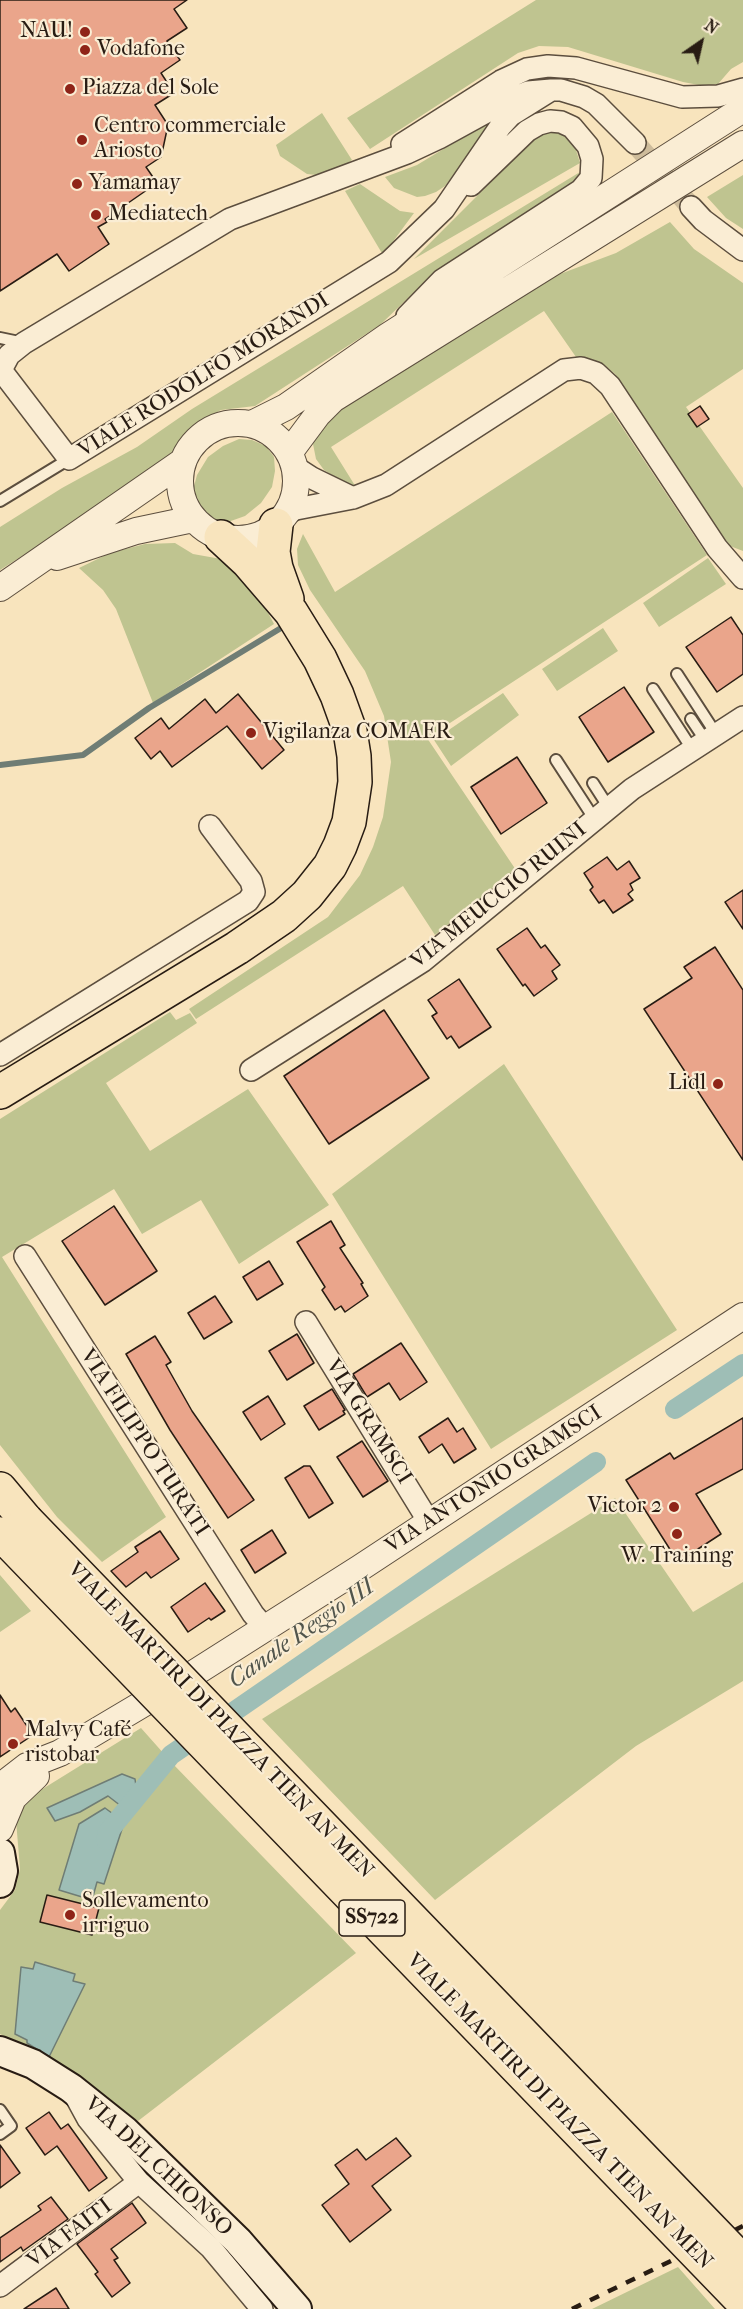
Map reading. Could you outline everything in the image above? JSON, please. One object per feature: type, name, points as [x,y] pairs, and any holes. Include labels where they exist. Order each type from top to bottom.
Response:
[{"type":"highway","points":[[282,519],[273,552],[291,612]]},
{"type":"highway","points":[[0,1092],[284,916],[307,895],[330,866],[349,822],[355,782],[354,756],[350,731],[337,694],[320,659],[291,612],[248,562],[221,537]]},
{"type":"highway","name":"VIALE MARTIRI DI PIAZZA TIEN AN MEN","points":[[0,1489],[9,1529],[743,2302]]},
{"type":"highway","name":"VIALE MARTIRI DI PIAZZA TIEN AN MEN","points":[[9,1529],[743,2262]]},
{"type":"main road","points":[[0,1853],[3,1871],[0,1883]]},
{"type":"main road","name":"VIA DEL CHIONSO","points":[[0,2051],[33,2064],[71,2088],[125,2131],[238,2241],[297,2309]]},
{"type":"street","name":"VIALE RODOLFO MORANDI","points":[[364,169],[501,81],[527,69],[548,66],[576,68],[682,97],[718,96],[743,89]]},
{"type":"street","name":"VIALE RODOLFO MORANDI","points":[[444,209],[500,127],[511,115],[550,90]]},
{"type":"street","name":"VIALE RODOLFO MORANDI","points":[[388,336],[442,280],[581,190],[591,178],[592,159],[588,146],[572,127],[561,122],[550,121],[527,131],[389,262],[69,459],[1,370],[9,355],[24,343],[230,219],[407,153],[510,99],[528,92],[550,90],[573,94],[596,104],[635,143]]},
{"type":"street","name":"VIALE RODOLFO MORANDI","points":[[0,588],[182,462],[198,438],[210,429],[230,423],[252,424],[286,407],[388,336],[743,110]]},
{"type":"street","points":[[282,519],[294,499],[296,483],[292,460],[318,414],[333,399],[743,144]]},
{"type":"street","points":[[660,195],[743,154]]},
{"type":"street","points":[[691,207],[703,220],[743,250]]},
{"type":"street","points":[[182,462],[179,477],[180,492],[185,507],[194,519],[202,527],[221,537],[250,538],[264,533],[296,509],[353,498],[386,485],[564,370],[580,368],[597,373],[610,386],[717,548],[743,578]]},
{"type":"street","points":[[252,424],[274,435],[292,460],[312,478],[353,498]]},
{"type":"street","name":"VIALE RODOLFO MORANDI","points":[[37,564],[136,531],[194,519]]},
{"type":"street","points":[[717,548],[743,556]]},
{"type":"street","name":"VIA MEUCCIO RUINI","points":[[251,1070],[423,961],[643,781],[743,717]]},
{"type":"street","points":[[0,1055],[248,901],[254,892],[251,881],[210,826]]},
{"type":"street","name":"VIA FILIPPO TURATI","points":[[25,1256],[253,1614],[265,1628]]},
{"type":"street","name":"VIA ANTONIO GRAMSCI","points":[[0,1787],[27,1766],[60,1754],[265,1628],[743,1316]]},
{"type":"street","name":"VIA GRAMSCI","points":[[306,1322],[429,1522]]},
{"type":"street","name":"VIA ANTONIO GRAMSCI","points":[[0,1829],[13,1798],[60,1754]]},
{"type":"street","points":[[71,2088],[88,2119],[139,2182],[212,2248],[262,2309]]},
{"type":"street","name":"VIA FAITI","points":[[0,2286],[139,2182]]},
{"type":"lane","points":[[0,338],[24,343]]},
{"type":"lane","points":[[0,501],[69,459]]},
{"type":"lane","points":[[676,674],[704,741]]},
{"type":"lane","points":[[653,689],[704,741]]},
{"type":"lane","points":[[691,719],[704,741]]},
{"type":"lane","points":[[556,760],[602,814]]},
{"type":"lane","points":[[593,783],[602,814]]},
{"type":"lane","points":[[0,2110],[11,2126],[0,2134]]},
{"type":"green space","points":[[536,0],[743,0],[743,62],[731,69],[718,84],[704,86],[683,82],[568,47],[539,46],[518,53],[370,149],[347,118]]},
{"type":"green space","points":[[322,113],[352,160],[326,176],[307,174],[280,156],[276,145]]},
{"type":"green space","points":[[493,119],[488,130],[445,186],[436,192],[417,197],[394,188],[385,177],[417,165]]},
{"type":"green space","points":[[552,131],[563,133],[573,140],[580,163],[414,259],[510,163],[525,145],[538,136]]},
{"type":"green space","points":[[580,172],[572,184],[434,273],[380,325],[255,406],[221,410],[206,418],[177,443],[167,464],[0,570],[0,527],[62,488],[137,447],[192,409]]},
{"type":"green space","points":[[743,175],[743,229],[726,218],[707,197]]},
{"type":"green space","points":[[360,184],[400,211],[414,213],[383,255],[345,191]]},
{"type":"green space","points":[[670,222],[694,249],[743,283],[743,369],[686,407],[743,488],[743,551],[730,546],[615,374],[602,363],[576,357],[544,311],[331,447],[359,492],[324,470],[316,459],[313,444],[316,429],[340,407],[560,274],[616,253]]},
{"type":"green space","points":[[612,412],[707,555],[427,738],[516,870],[435,935],[403,886],[196,1019],[189,1009],[328,917],[360,875],[383,817],[391,762],[384,716],[365,671],[310,590],[298,565],[297,549],[303,534],[335,592]]},
{"type":"green space","points":[[239,439],[252,440],[266,446],[274,457],[275,471],[272,487],[261,503],[245,516],[228,522],[215,523],[203,516],[196,504],[193,490],[197,475],[208,457],[223,446]]},
{"type":"green space","points":[[175,543],[193,554],[221,559],[240,575],[263,603],[274,624],[153,703],[116,609],[103,590],[79,568],[110,553],[145,544]]},
{"type":"green space","points":[[708,558],[726,584],[659,627],[643,603]]},
{"type":"green space","points":[[603,628],[618,651],[557,691],[542,669]]},
{"type":"green space","points":[[503,693],[519,715],[451,766],[434,740]]},
{"type":"green space","points":[[170,1012],[176,1020],[190,1013],[197,1023],[106,1083],[150,1151],[248,1089],[329,1205],[239,1264],[201,1200],[142,1234],[114,1189],[2,1257],[166,1517],[102,1562],[57,1517],[0,1445],[0,1119]]},
{"type":"green space","points":[[504,1064],[677,1330],[491,1449],[332,1194]]},
{"type":"green space","points":[[615,1498],[693,1612],[743,1582],[743,1681],[636,1746],[435,1900],[262,1719]]},
{"type":"green space","points":[[0,1575],[31,1611],[0,1632]]},
{"type":"green space","points":[[141,1728],[356,1953],[138,2121],[68,2069],[0,2034],[0,1910],[15,1890],[20,1869],[16,1820],[28,1798]]},
{"type":"green space","points":[[678,2267],[715,2309],[592,2309]]},
{"type":"water","points":[[122,1774],[135,1779],[136,1786],[121,1806],[108,1796],[80,1812],[55,1821],[47,1808]]},
{"type":"water","points":[[105,1808],[120,1819],[118,1823],[123,1826],[104,1884],[97,1882],[92,1900],[59,1890],[79,1824]]},
{"type":"water","points":[[35,1962],[75,1974],[73,1981],[85,1984],[49,2057],[15,2034],[21,1967],[33,1969]]},
{"type":"building","name":"Centro commerciale Ariosto","points":[[0,0],[187,0],[174,9],[187,28],[167,41],[180,60],[161,73],[174,93],[155,105],[168,125],[162,153],[159,155],[161,157],[146,167],[157,183],[105,219],[107,222],[98,227],[109,244],[69,271],[57,254],[0,291]]},
{"type":"building","points":[[700,406],[709,419],[697,427],[688,414]]},
{"type":"building","points":[[731,617],[743,635],[743,674],[717,692],[686,647]]},
{"type":"building","points":[[624,687],[654,732],[608,762],[579,717]]},
{"type":"building","points":[[238,694],[284,750],[262,769],[227,726],[172,767],[160,751],[151,759],[135,738],[161,718],[169,729],[205,699],[216,713]]},
{"type":"building","points":[[517,757],[547,803],[501,834],[471,787]]},
{"type":"building","points":[[607,857],[617,870],[629,861],[640,878],[630,884],[633,890],[628,894],[633,900],[613,913],[604,900],[599,903],[590,890],[593,887],[584,873]]},
{"type":"building","points":[[743,890],[743,929],[725,902]]},
{"type":"building","points":[[527,928],[541,948],[545,945],[560,965],[552,971],[557,979],[534,996],[525,984],[523,986],[497,949]]},
{"type":"building","name":"Lidl","points":[[715,947],[743,990],[743,1160],[644,1009],[692,978],[684,967]]},
{"type":"building","points":[[459,979],[491,1027],[459,1048],[451,1036],[447,1039],[432,1016],[437,1013],[428,1000]]},
{"type":"building","points":[[384,1010],[429,1078],[329,1144],[284,1076]]},
{"type":"building","points":[[114,1206],[157,1271],[105,1305],[62,1241]]},
{"type":"building","points":[[331,1221],[345,1245],[340,1248],[363,1283],[361,1284],[368,1296],[345,1312],[341,1306],[335,1310],[322,1290],[325,1287],[297,1242]]},
{"type":"building","points":[[269,1261],[283,1284],[257,1300],[243,1277]]},
{"type":"building","points":[[215,1296],[232,1322],[204,1339],[188,1313]]},
{"type":"building","points":[[297,1334],[314,1363],[287,1380],[269,1351]]},
{"type":"building","points":[[155,1336],[171,1362],[166,1365],[192,1411],[254,1500],[228,1518],[170,1430],[126,1354]]},
{"type":"building","points":[[401,1343],[427,1382],[400,1400],[389,1383],[367,1397],[353,1374]]},
{"type":"building","points":[[332,1389],[345,1410],[343,1411],[345,1414],[319,1430],[304,1406]]},
{"type":"building","points":[[268,1396],[285,1424],[261,1440],[243,1412]]},
{"type":"building","points":[[448,1418],[457,1432],[463,1428],[476,1449],[454,1463],[442,1444],[429,1453],[419,1437]]},
{"type":"building","name":"Victor 2","points":[[743,1418],[743,1469],[696,1494],[721,1534],[678,1562],[626,1480],[670,1453],[674,1459]]},
{"type":"building","points":[[362,1441],[388,1481],[363,1497],[337,1457]]},
{"type":"building","points":[[304,1466],[310,1466],[333,1503],[309,1518],[285,1478]]},
{"type":"building","points":[[272,1530],[286,1553],[255,1573],[241,1550]]},
{"type":"building","points":[[160,1531],[179,1559],[151,1578],[146,1572],[126,1587],[111,1571],[138,1552],[135,1547]]},
{"type":"building","points":[[205,1583],[225,1611],[211,1620],[209,1618],[188,1632],[171,1607]]},
{"type":"building","points":[[0,1695],[11,1712],[15,1708],[33,1735],[0,1757]]},
{"type":"building","name":"Sollevamento irriguo","points":[[47,1895],[99,1908],[92,1935],[40,1922]]},
{"type":"building","points":[[49,2112],[61,2129],[68,2124],[107,2178],[89,2191],[57,2146],[45,2155],[26,2128]]},
{"type":"building","points":[[396,2138],[411,2156],[372,2186],[391,2210],[350,2242],[322,2205],[349,2184],[335,2165],[357,2149],[366,2160]]},
{"type":"building","points":[[0,2145],[20,2173],[0,2188]]},
{"type":"building","points":[[51,2197],[68,2219],[23,2251],[21,2247],[0,2262],[0,2238],[41,2210],[38,2206]]},
{"type":"building","points":[[132,2203],[146,2223],[111,2249],[118,2258],[114,2260],[130,2283],[112,2297],[95,2274],[98,2272],[77,2244]]},
{"type":"building","points":[[56,2288],[69,2309],[24,2309]]},
{"type":"waterway","points":[[0,765],[83,755],[149,708],[281,628]]},
{"type":"waterway","name":"Canale Reggio III","points":[[675,1409],[743,1364]]},
{"type":"waterway","name":"Canale Reggio III","points":[[106,1840],[108,1832],[171,1755],[596,1462]]},
{"type":"tunnel","points":[[635,143],[691,207]]},
{"type":"railway","points":[[572,2309],[743,2226]]},
{"type":"place","name":"NAU!","points":[[85,32]]},
{"type":"place","name":"Vodafone","points":[[85,50]]},
{"type":"place","name":"Piazza del Sole","points":[[70,89]]},
{"type":"place","name":"Centro commerciale Ariosto","points":[[82,140]]},
{"type":"place","name":"Yamamay","points":[[77,184]]},
{"type":"place","name":"Mediatech","points":[[96,215]]},
{"type":"place","name":"Vigilanza COMAER","points":[[251,733]]},
{"type":"place","name":"Lidl","points":[[718,1084]]},
{"type":"place","name":"Victor 2","points":[[674,1507]]},
{"type":"place","name":"W. Training","points":[[677,1534]]},
{"type":"place","name":"Malvy Café ristobar","points":[[13,1744]]},
{"type":"place","name":"Sollevamento irriguo","points":[[70,1915]]}]
